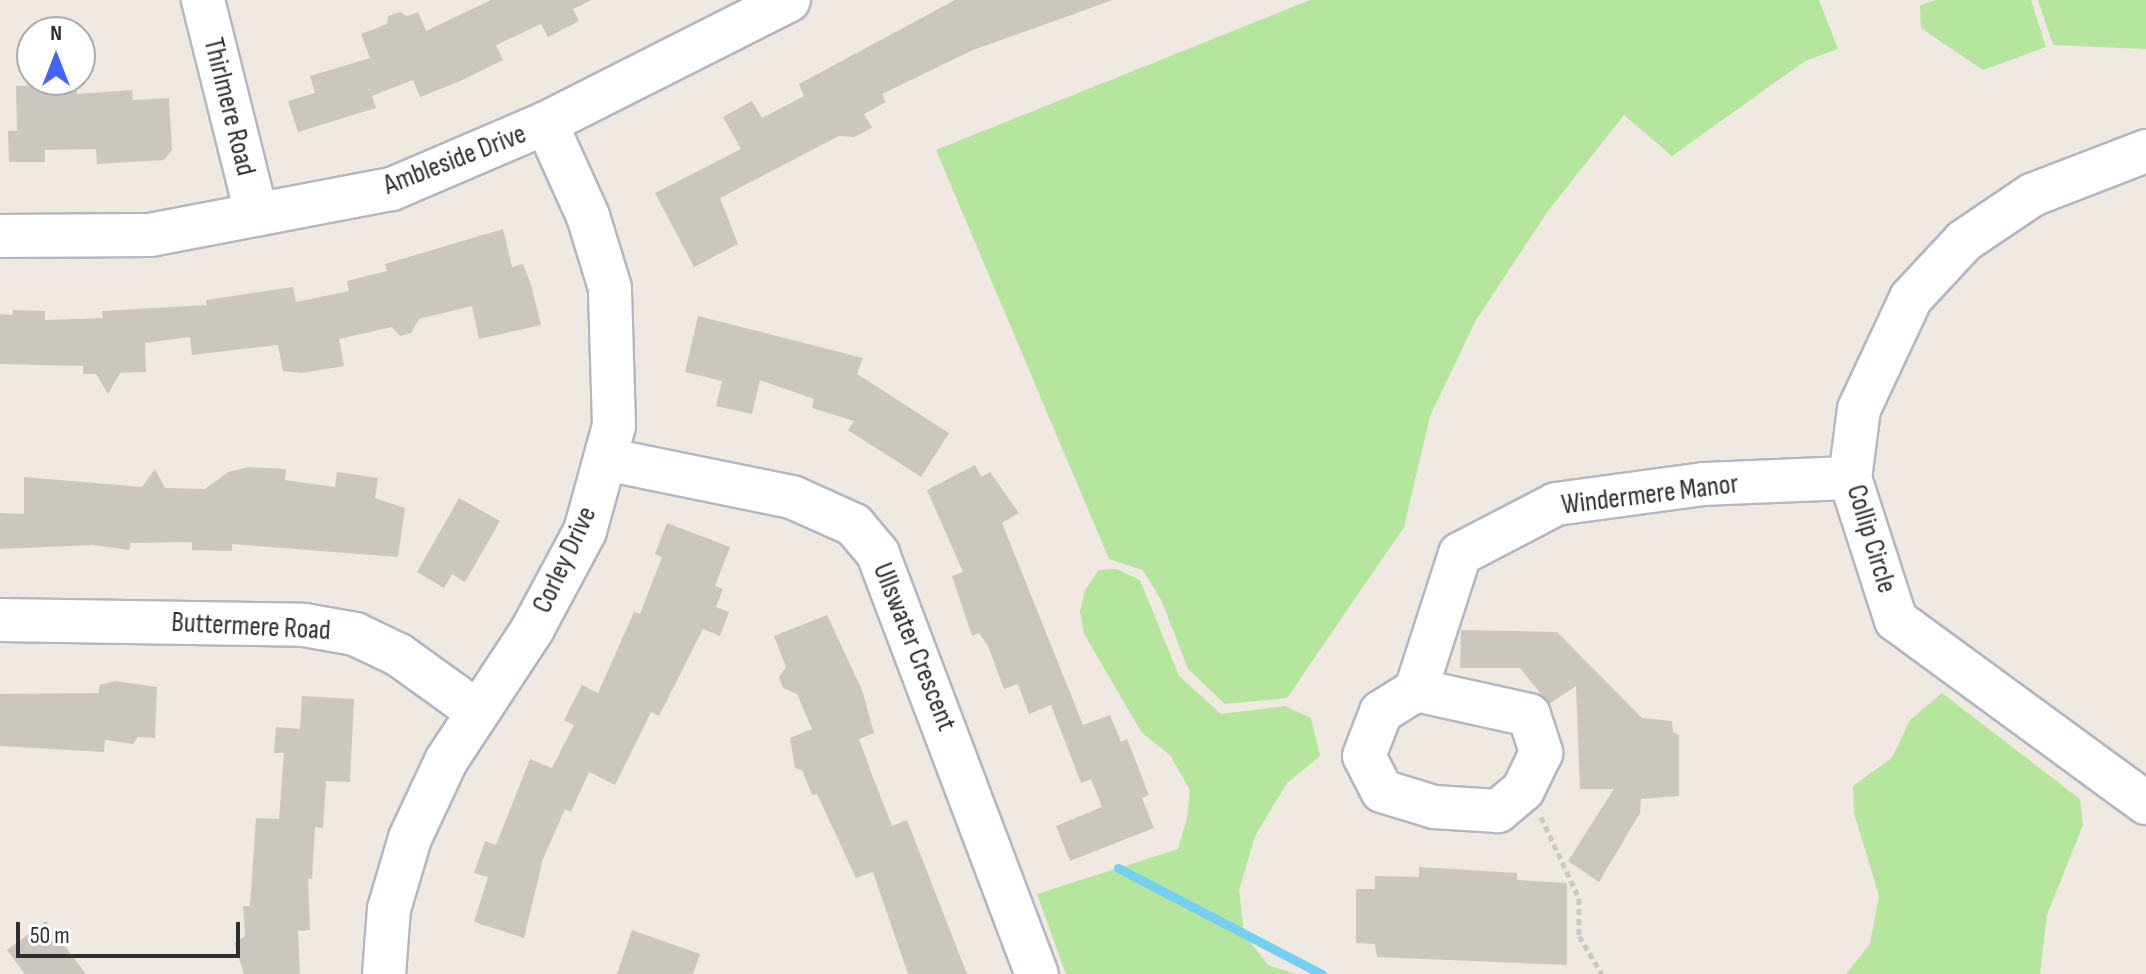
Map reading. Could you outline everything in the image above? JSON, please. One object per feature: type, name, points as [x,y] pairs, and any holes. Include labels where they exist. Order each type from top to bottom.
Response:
[{"type":"street","name":"Thirlmere Road","points":[[203,0],[256,213]]},
{"type":"street","name":"Ambleside Drive","points":[[0,236],[150,235],[392,189],[546,123],[779,2]]},
{"type":"street","name":"Corley Drive","points":[[384,974],[389,909],[410,838],[446,761],[532,630],[585,531],[614,426],[616,367],[610,288],[588,216],[546,123]]},
{"type":"street","name":"Collip Circle","points":[[2146,151],[2032,195],[1964,241],[1911,298],[1859,409],[1850,478],[1896,620],[2146,803]]},
{"type":"street","name":"Ullswater Crescent","points":[[605,459],[792,497],[854,525],[878,554],[1037,974]]},
{"type":"street","name":"Windermere Manor","points":[[1416,690],[1460,554],[1556,504],[1704,484],[1850,478]]},
{"type":"street","name":"Buttermere Road","points":[[0,620],[304,625],[355,634],[399,655],[478,712]]},
{"type":"path","points":[[1535,805],[1579,898],[1579,936],[1602,974]]},
{"type":"green space","points":[[1310,0],[1819,0],[1838,49],[1805,61],[1672,156],[1624,115],[1548,211],[1476,320],[1430,416],[1404,527],[1287,698],[1225,704],[1188,669],[1162,602],[1143,570],[1109,559],[936,150]]},
{"type":"green space","points":[[1937,0],[2031,0],[2046,47],[1983,70],[1921,28],[1920,5]]},
{"type":"green space","points":[[2038,0],[2146,0],[2146,49],[2053,45]]},
{"type":"green space","points":[[1116,569],[1140,580],[1179,676],[1221,714],[1285,706],[1311,718],[1320,756],[1287,783],[1255,836],[1239,890],[1244,934],[1268,965],[1296,974],[1066,974],[1037,894],[1178,849],[1187,818],[1190,790],[1170,755],[1142,733],[1084,634],[1080,611],[1085,590],[1099,570]]},
{"type":"green space","points":[[1942,693],[2080,799],[2083,825],[2047,915],[2040,974],[1846,974],[1870,944],[1879,896],[1854,813],[1853,786],[1892,758],[1910,720]]},
{"type":"building","points":[[491,0],[592,0],[573,9],[579,21],[548,37],[541,24],[496,45],[503,60],[458,82],[420,97],[413,80],[372,96],[376,108],[298,132],[288,101],[315,93],[310,76],[370,58],[361,34],[387,24],[388,16],[400,12],[407,16],[418,12],[426,31]]},
{"type":"building","points":[[955,0],[1113,0],[973,50],[882,94],[886,102],[864,114],[872,128],[854,137],[839,136],[720,198],[738,244],[694,267],[655,193],[741,149],[723,117],[752,101],[762,118],[804,96],[799,84]]},
{"type":"building","points":[[132,90],[133,100],[169,98],[172,150],[164,160],[97,164],[96,149],[45,150],[45,162],[9,162],[8,131],[17,131],[16,96],[96,96],[96,93]]},
{"type":"building","points":[[503,229],[512,267],[523,264],[541,325],[479,339],[472,306],[419,319],[411,333],[400,336],[392,327],[339,339],[344,366],[302,373],[283,371],[278,345],[192,355],[190,337],[145,343],[146,372],[120,373],[108,394],[96,374],[83,374],[83,366],[0,364],[0,314],[13,315],[13,310],[45,311],[45,320],[103,318],[102,311],[207,305],[206,300],[293,287],[296,302],[349,291],[347,281],[387,271],[385,264]]},
{"type":"building","points":[[698,316],[863,358],[857,374],[949,433],[921,477],[848,430],[854,421],[812,408],[814,399],[760,380],[752,414],[716,406],[722,381],[685,372]]},
{"type":"building","points":[[975,465],[981,477],[990,472],[1019,513],[1002,523],[1083,725],[1110,715],[1121,742],[1127,739],[1149,795],[1142,798],[1154,828],[1070,861],[1056,826],[1102,807],[1091,779],[1081,783],[1051,705],[1029,714],[1018,684],[1004,689],[988,646],[979,633],[972,636],[952,576],[963,572],[927,490]]},
{"type":"building","points":[[249,467],[286,469],[285,480],[335,487],[337,472],[378,478],[375,498],[405,508],[398,557],[232,544],[232,551],[192,550],[192,542],[130,543],[130,550],[93,545],[0,549],[0,513],[24,514],[24,477],[142,487],[155,469],[165,488],[205,489],[228,472]]},
{"type":"building","points":[[459,498],[500,521],[465,582],[452,574],[444,588],[417,572]]},
{"type":"building","points":[[667,523],[730,547],[715,586],[723,589],[716,607],[729,612],[720,636],[703,629],[659,716],[651,712],[615,785],[589,772],[571,812],[565,809],[543,859],[524,938],[474,922],[488,877],[474,873],[485,841],[496,845],[530,759],[552,768],[574,725],[564,720],[582,685],[598,693],[634,612],[640,614],[662,557],[655,554]]},
{"type":"building","points":[[827,615],[862,690],[874,733],[859,739],[892,826],[907,820],[967,974],[908,974],[873,872],[856,878],[817,794],[812,795],[802,770],[795,768],[790,738],[812,729],[797,694],[783,688],[779,677],[786,667],[774,636]]},
{"type":"building","points":[[1461,630],[1557,632],[1642,718],[1672,721],[1673,732],[1679,735],[1679,796],[1641,799],[1640,813],[1599,882],[1568,861],[1614,789],[1580,789],[1576,686],[1549,704],[1520,668],[1460,668]]},
{"type":"building","points":[[116,681],[157,687],[155,738],[138,737],[133,744],[105,740],[104,752],[0,746],[0,694],[99,693],[99,685]]},
{"type":"building","points":[[302,696],[354,699],[350,782],[326,781],[323,828],[315,827],[312,879],[308,879],[310,930],[298,931],[300,974],[244,974],[234,943],[245,936],[243,906],[250,906],[256,818],[279,819],[284,753],[274,753],[276,727],[300,729]]},
{"type":"building","points":[[1419,867],[1517,873],[1517,880],[1567,883],[1567,965],[1377,957],[1375,944],[1356,943],[1356,889],[1375,889],[1375,876],[1419,877]]},
{"type":"building","points":[[46,921],[86,974],[25,974],[7,950]]},
{"type":"building","points":[[632,930],[700,954],[693,974],[617,974]]},
{"type":"waterway","points":[[1118,868],[1322,974]]}]
